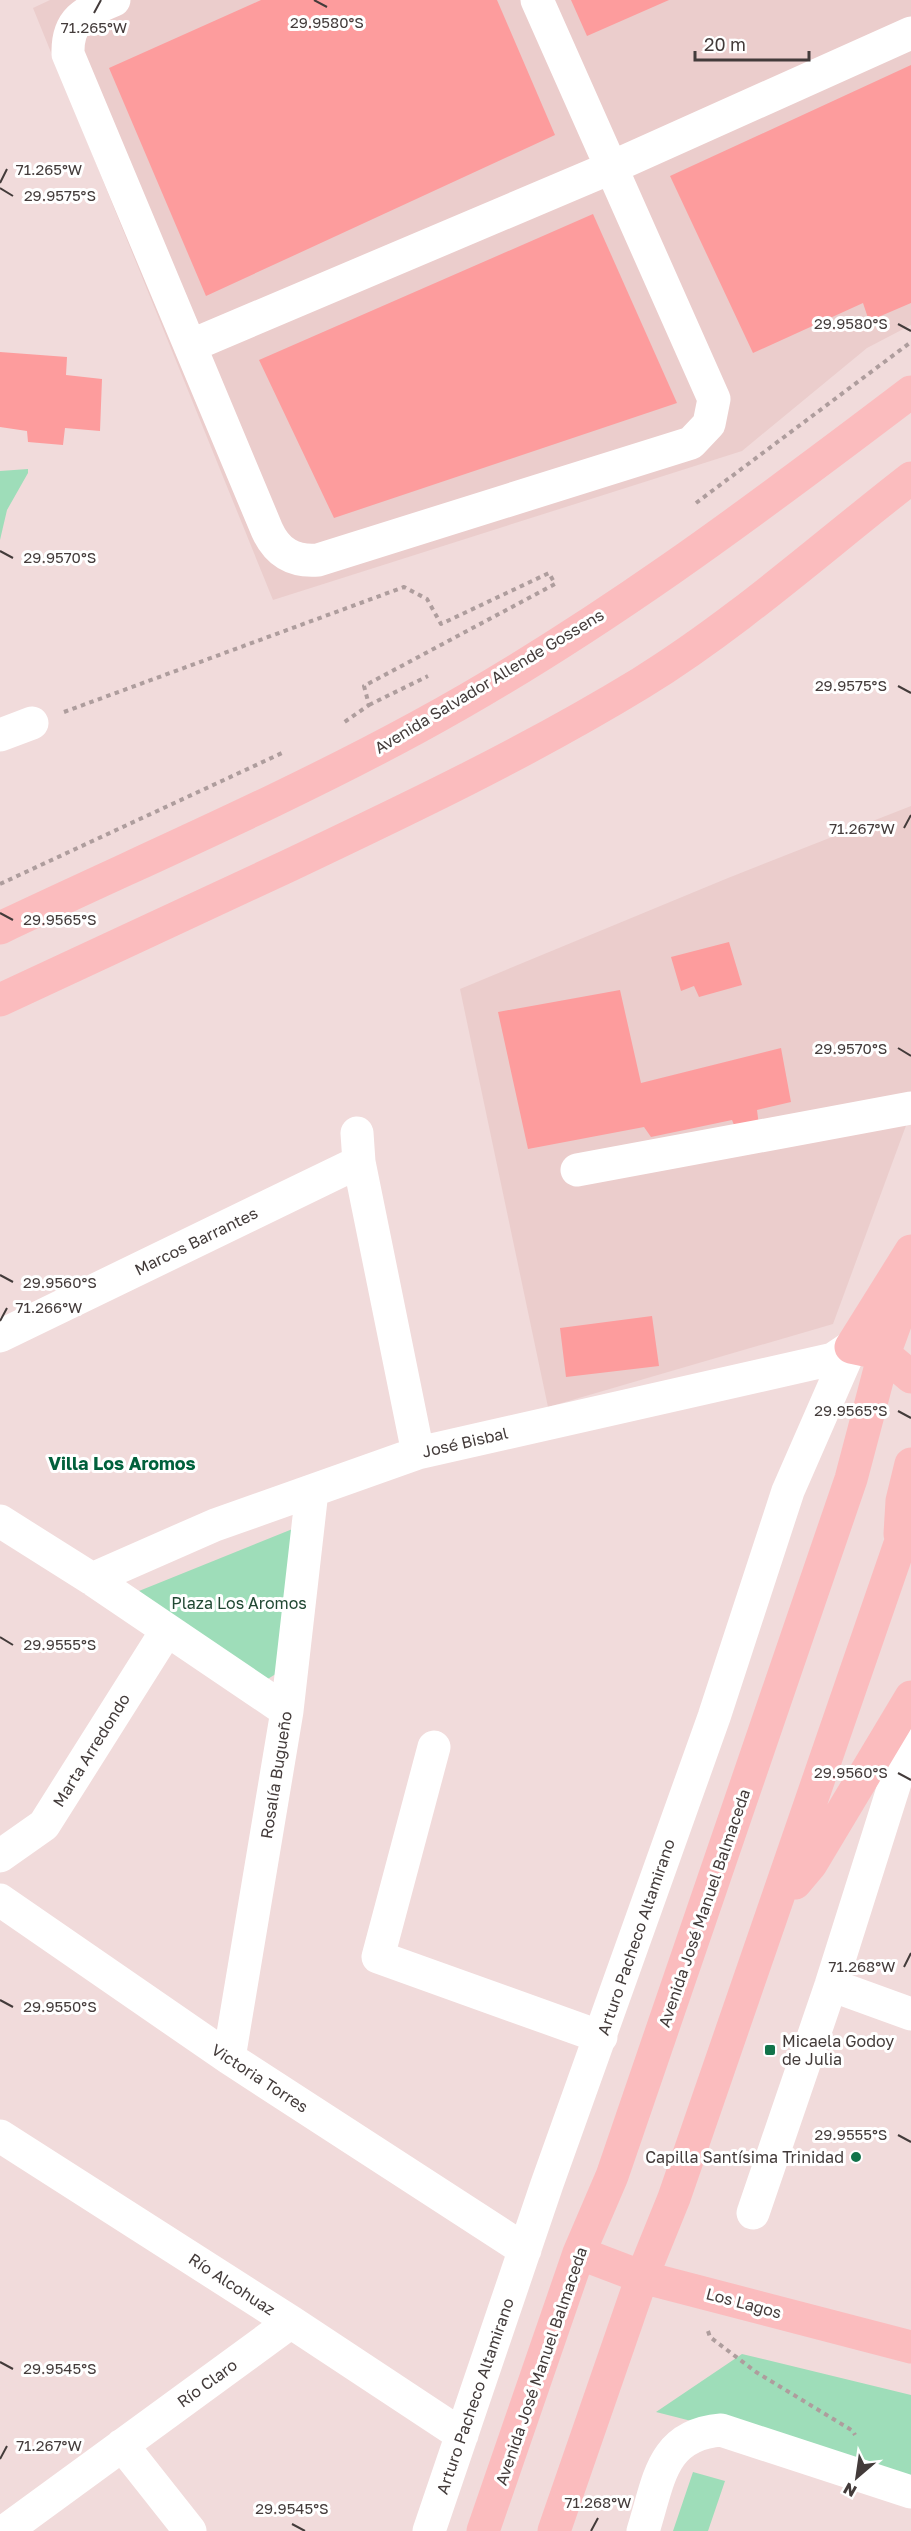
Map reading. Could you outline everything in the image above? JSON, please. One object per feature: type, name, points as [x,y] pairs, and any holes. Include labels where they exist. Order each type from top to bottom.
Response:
[{"type":"main road","points":[[881,415],[911,384]]},
{"type":"main road","name":"Avenida Salvador Allende Gossens","points":[[0,928],[336,770],[420,726],[574,633],[706,546],[911,392]]},
{"type":"main road","points":[[0,1000],[400,814],[522,752],[603,706],[682,657],[743,613],[911,478]]},
{"type":"main road","points":[[911,1251],[850,1347],[884,1354],[911,1377]]},
{"type":"main road","name":"Avenida José Manuel Balmaceda","points":[[483,2531],[579,2253],[612,2176],[847,1490],[884,1354],[911,1280]]},
{"type":"main road","points":[[900,1545],[902,1501],[911,1464]]},
{"type":"main road","points":[[555,2531],[642,2277],[674,2198],[778,1902],[911,1512]]},
{"type":"main road","points":[[778,1902],[811,1864],[911,1696]]},
{"type":"main road","name":"Los Lagos","points":[[579,2253],[642,2277],[911,2347]]},
{"type":"street","points":[[114,0],[92,9],[76,21],[68,40],[68,54],[272,542],[294,559],[318,560],[691,443],[709,424],[714,399],[537,0]]},
{"type":"street","points":[[190,346],[610,168],[911,33]]},
{"type":"street","points":[[0,735],[32,723]]},
{"type":"street","points":[[577,1170],[911,1108]]},
{"type":"street","name":"Marcos Barrantes","points":[[0,1336],[358,1148],[418,1453]]},
{"type":"street","name":"José Bisbal","points":[[92,1579],[215,1525],[418,1453],[833,1359],[850,1347]]},
{"type":"street","name":"Arturo Pacheco Altamirano","points":[[429,2531],[525,2250],[714,1717],[788,1491],[850,1347]]},
{"type":"street","name":"Rosalía Bugueño","points":[[229,2058],[287,1711],[312,1491]]},
{"type":"street","points":[[5,1532],[92,1579],[287,1711]]},
{"type":"street","name":"Marta Arredondo","points":[[0,1856],[44,1826],[167,1630]]},
{"type":"street","points":[[753,2213],[831,1985],[910,1737]]},
{"type":"street","points":[[434,1747],[378,1957],[601,2037]]},
{"type":"street","name":"Victoria Torres","points":[[0,1900],[229,2058],[525,2250]]},
{"type":"street","points":[[831,1985],[911,2014]]},
{"type":"street","name":"Río Alcohuaz","points":[[0,2136],[291,2322],[462,2436]]},
{"type":"street","name":"Río Claro","points":[[10,2529],[291,2322]]},
{"type":"street","points":[[643,2531],[667,2459],[675,2448],[688,2438],[704,2432],[721,2430],[897,2488]]},
{"type":"street","points":[[122,2445],[189,2531]]},
{"type":"path","points":[[693,505],[911,342]]},
{"type":"path","points":[[32,723],[404,586],[427,599],[441,624],[549,573],[555,584],[364,686],[369,705]]},
{"type":"path","points":[[337,727],[369,705],[433,674]]},
{"type":"path","points":[[0,884],[282,752]]},
{"type":"path","points":[[694,2290],[710,2337],[756,2372],[853,2431],[897,2488]]},
{"type":"shaded area","points":[[50,0],[911,0],[911,325],[867,348],[742,451],[273,600],[33,8]]},
{"type":"shaded area","points":[[911,806],[911,1112],[833,1324],[548,1407],[460,989],[728,878]]},
{"type":"green space","points":[[28,469],[28,473],[7,510],[0,540],[0,471]]},
{"type":"green space","name":"Plaza Los Aromos","points":[[295,1528],[284,1669],[266,1680],[134,1593]]},
{"type":"green space","points":[[742,2354],[911,2395],[911,2477],[656,2412]]},
{"type":"green space","points":[[693,2472],[725,2481],[708,2531],[673,2531]]},
{"type":"building","points":[[261,0],[497,0],[555,135],[206,296],[109,68]]},
{"type":"building","points":[[571,0],[669,0],[587,36]]},
{"type":"building","points":[[911,65],[911,303],[869,321],[863,303],[753,353],[670,176]]},
{"type":"building","points":[[593,214],[677,403],[334,518],[259,360]]},
{"type":"building","points":[[0,352],[67,357],[66,375],[102,379],[100,431],[65,428],[63,445],[28,442],[27,431],[0,427]]},
{"type":"building","points":[[729,942],[742,985],[699,997],[694,986],[681,991],[671,957]]},
{"type":"building","points":[[620,990],[641,1083],[781,1048],[791,1102],[757,1110],[759,1126],[737,1132],[732,1120],[651,1137],[644,1127],[528,1149],[498,1012]]},
{"type":"building","points":[[652,1316],[659,1366],[566,1377],[560,1328]]},
{"type":"place","name":"Micaela Godoy de Julia","points":[[770,2050]]},
{"type":"place","name":"Capilla Santísima Trinidad","points":[[856,2157]]},
{"type":"district","name":"Villa Los Aromos","points":[[122,1464]]}]
